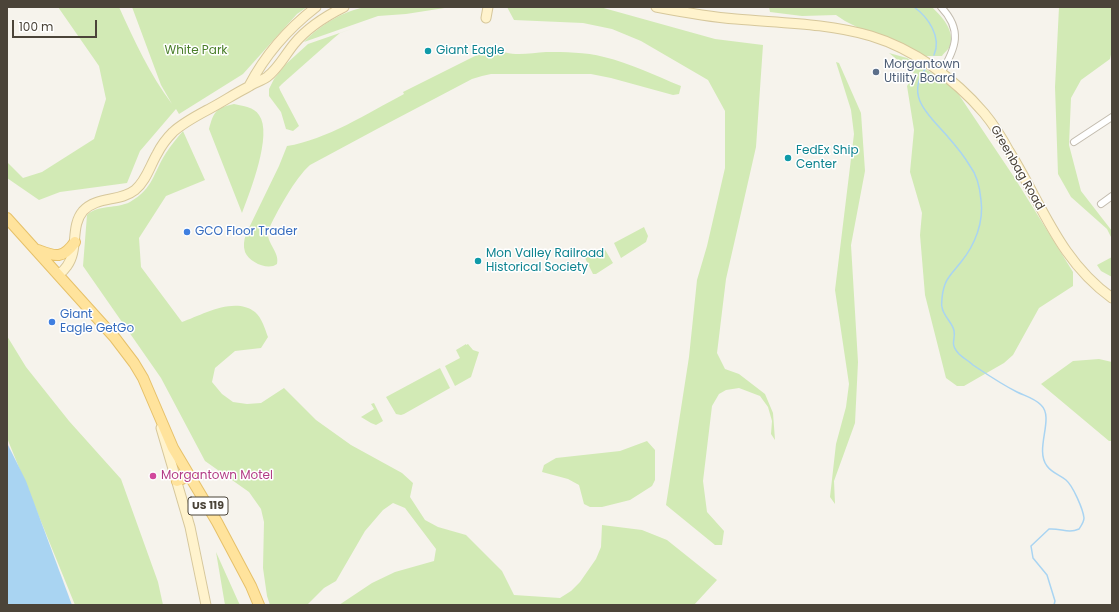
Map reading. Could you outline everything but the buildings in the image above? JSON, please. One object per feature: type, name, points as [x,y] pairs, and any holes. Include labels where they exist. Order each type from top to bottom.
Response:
[{"type":"main road","points":[[249,86],[256,72],[278,43],[301,19],[316,7]]},
{"type":"main road","points":[[59,274],[67,266],[72,257],[77,222],[87,207],[100,201],[120,197],[135,190],[146,176],[157,153],[173,132],[185,122],[267,77],[295,43],[316,23],[329,14],[344,7]]},
{"type":"main road","points":[[486,18],[488,7]]},
{"type":"main road","name":"Greenbag Road","points":[[656,7],[719,17],[820,26],[872,36],[926,62],[956,85],[984,114],[998,132],[1015,160],[1038,204],[1073,261],[1087,276],[1112,298]]},
{"type":"main road","name":"US 119","points":[[7,218],[59,274],[115,338],[134,363],[143,378],[173,448],[232,548],[259,605]]},
{"type":"main road","points":[[35,249],[54,256],[60,256],[69,250],[75,242]]},
{"type":"main road","points":[[159,417],[165,443],[190,527],[206,605]]},
{"type":"main road","points":[[177,480],[189,476]]},
{"type":"street","points":[[941,7],[951,20],[954,29],[955,41],[953,52],[941,73]]},
{"type":"street","points":[[1074,142],[1112,117]]},
{"type":"street","points":[[1101,204],[1112,196]]},
{"type":"green space","name":"White Park","points":[[58,7],[119,7],[150,69],[172,104],[161,85],[132,7],[307,7],[297,14],[243,74],[179,114],[176,109],[140,151],[127,183],[60,192],[39,200],[7,178],[7,162],[23,178],[42,172],[94,139],[106,99],[99,66]]},
{"type":"green space","points":[[366,7],[451,7],[406,14],[378,16],[304,42],[317,30],[340,15]]},
{"type":"green space","points":[[507,7],[600,7],[715,39],[763,45],[756,147],[726,279],[717,353],[725,369],[739,374],[765,394],[773,413],[775,440],[771,434],[772,421],[768,407],[760,396],[739,388],[726,390],[719,394],[712,406],[703,481],[707,512],[724,531],[722,545],[715,545],[666,505],[689,357],[697,280],[707,246],[725,168],[725,111],[708,80],[641,41],[612,29],[583,23],[514,20]]},
{"type":"green space","points":[[769,7],[932,7],[947,24],[951,35],[950,46],[942,56],[914,56],[836,15],[802,16],[770,12]]},
{"type":"green space","points":[[1059,7],[1112,7],[1112,50],[1110,59],[1081,80],[1071,98],[1069,145],[1081,191],[1112,231],[1112,239],[1107,229],[1071,197],[1058,174],[1055,87]]},
{"type":"green space","points":[[357,27],[340,33],[279,87],[299,126],[293,131],[286,129],[281,112],[269,96],[269,89],[274,79],[286,64],[308,44]]},
{"type":"green space","points":[[493,47],[512,54],[560,52],[597,55],[633,66],[681,86],[679,94],[673,95],[591,74],[491,74],[472,79],[310,165],[292,187],[268,231],[269,240],[277,255],[277,264],[273,266],[264,266],[247,256],[244,245],[246,234],[287,146],[317,138],[347,125],[404,94],[403,92]]},
{"type":"green space","points":[[889,53],[907,58],[953,86],[1014,177],[1073,272],[1073,286],[1039,308],[1013,355],[1004,363],[964,386],[957,386],[946,378],[925,295],[920,235],[922,213],[910,172],[914,130],[907,86],[915,74]]},
{"type":"green space","points":[[836,62],[839,63],[861,113],[865,171],[851,245],[858,362],[855,423],[834,481],[835,504],[830,497],[836,444],[846,407],[849,384],[835,290],[854,134],[851,110]]},
{"type":"green space","points":[[234,104],[248,107],[257,112],[263,124],[262,149],[259,163],[242,213],[209,129],[214,114],[219,109]]},
{"type":"green space","points":[[183,131],[205,180],[166,196],[139,238],[141,267],[182,322],[218,308],[228,306],[247,308],[255,312],[260,317],[268,337],[261,348],[235,351],[215,368],[212,382],[222,394],[233,402],[247,404],[261,403],[284,388],[316,420],[351,445],[402,473],[413,483],[410,497],[425,520],[438,527],[466,535],[502,571],[514,595],[560,598],[571,591],[580,582],[596,559],[601,547],[602,525],[642,530],[667,540],[717,580],[694,605],[339,605],[372,583],[395,572],[434,561],[436,549],[405,508],[393,503],[383,510],[365,531],[336,581],[324,588],[307,605],[270,605],[267,596],[263,568],[264,522],[261,509],[249,492],[205,461],[161,378],[83,266],[87,215],[97,209],[125,204],[138,197],[149,186],[166,153]]},
{"type":"green space","points":[[644,227],[648,236],[646,242],[621,258],[614,243]]},
{"type":"green space","points":[[604,248],[613,263],[596,274],[593,274],[585,258]]},
{"type":"green space","points":[[1112,257],[1112,277],[1101,271],[1097,265]]},
{"type":"green space","points":[[7,336],[26,367],[69,421],[121,479],[158,582],[163,605],[75,605],[7,438]]},
{"type":"green space","points":[[468,344],[473,350],[479,352],[471,377],[455,386],[445,366],[460,358],[456,350]]},
{"type":"green space","points":[[1099,359],[1112,362],[1112,441],[1109,441],[1041,384],[1073,361]]},
{"type":"green space","points":[[440,368],[450,388],[404,414],[396,414],[386,397]]},
{"type":"green space","points":[[374,403],[383,421],[376,425],[361,417],[374,409],[371,404]]},
{"type":"green space","points":[[647,441],[655,450],[655,480],[652,486],[630,500],[602,507],[590,507],[584,504],[579,485],[568,479],[542,472],[544,465],[556,458],[620,451]]},
{"type":"green space","points":[[216,552],[238,601],[240,605],[225,605]]},
{"type":"water","points":[[7,443],[26,481],[72,605],[7,605]]},
{"type":"waterway","points":[[914,7],[929,22],[935,35],[936,48],[934,55]]},
{"type":"waterway","points":[[926,68],[920,78],[918,88],[922,106],[927,114],[957,147],[975,174],[980,191],[982,208],[980,225],[974,241],[944,286],[942,306],[944,313],[953,328],[954,347],[959,354],[973,365],[1005,386],[1041,405],[1045,411],[1046,418],[1043,443],[1044,459],[1049,468],[1069,483],[1082,509],[1084,521],[1079,529],[1071,531],[1049,529],[1031,546],[1033,558],[1047,575],[1055,601],[1054,605]]},
{"type":"place","name":"Giant Eagle","points":[[428,51]]},
{"type":"place","name":"Morgantown Utility Board","points":[[876,72]]},
{"type":"place","name":"FedEx Ship Center","points":[[788,158]]},
{"type":"place","name":"GCO Floor Trader","points":[[187,232]]},
{"type":"place","name":"Mon Valley Railroad Historical Society","points":[[478,261]]},
{"type":"place","name":"Giant Eagle GetGo","points":[[52,322]]},
{"type":"place","name":"Morgantown Motel","points":[[153,476]]}]
